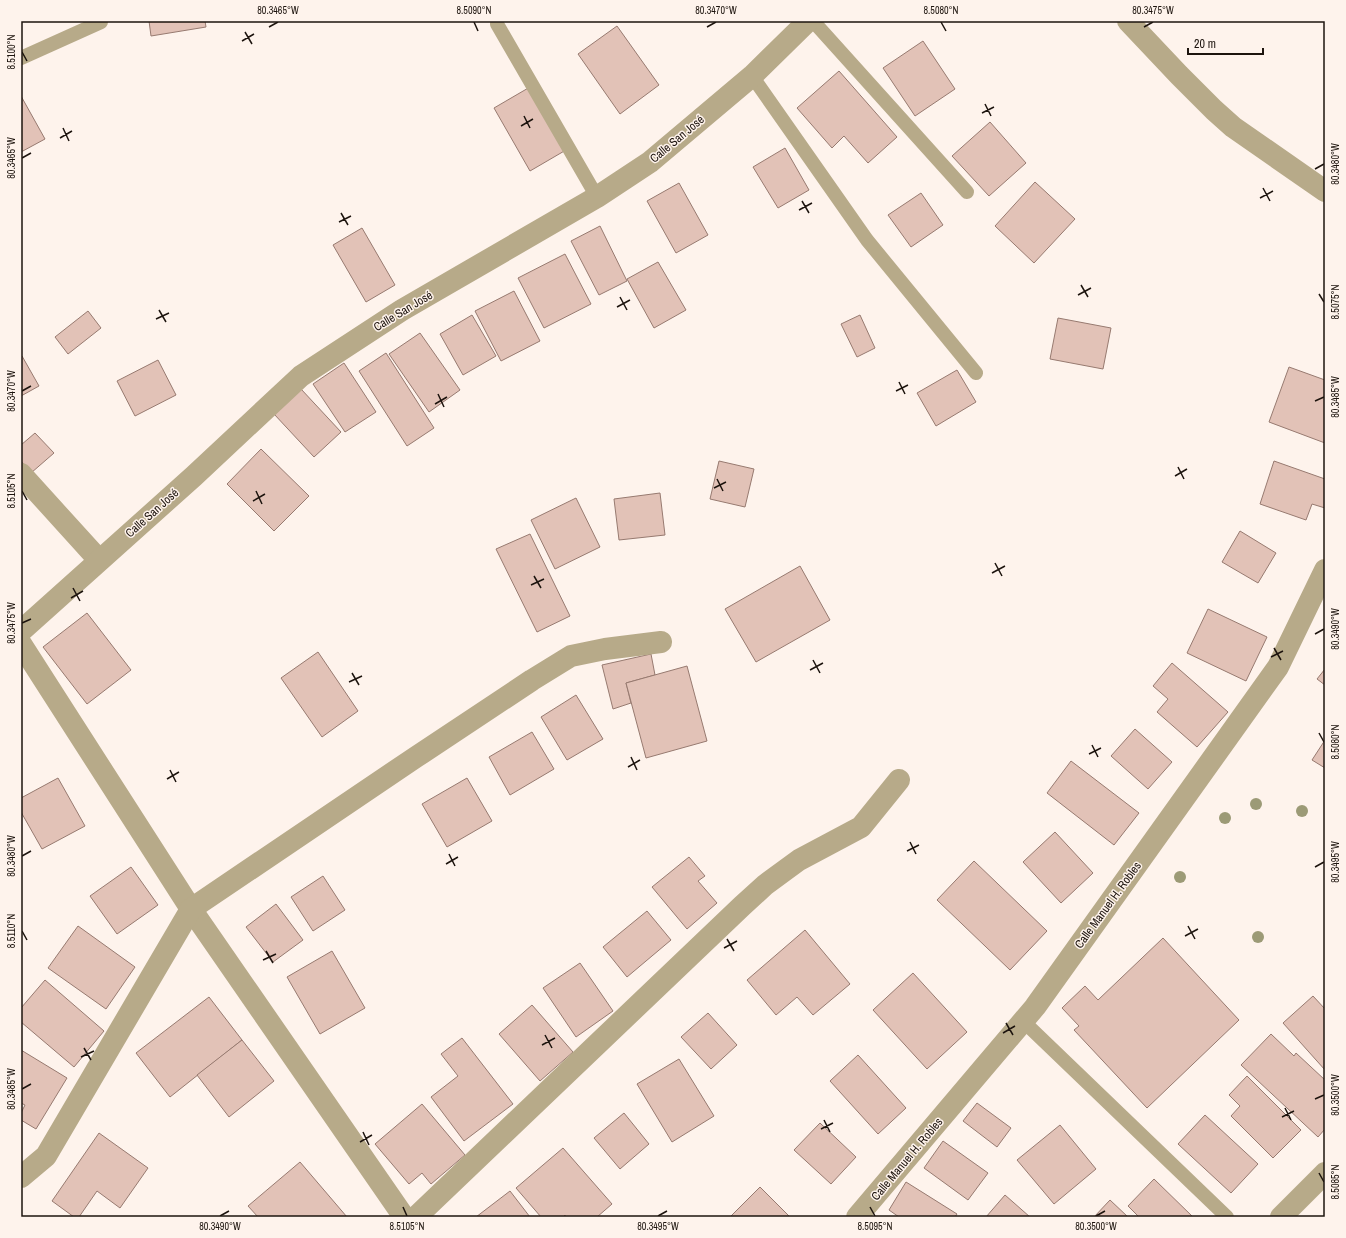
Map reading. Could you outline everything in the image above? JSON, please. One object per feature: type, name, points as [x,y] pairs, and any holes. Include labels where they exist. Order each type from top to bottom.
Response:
[{"type":"street","name":"Calle San José","points":[[21,631],[194,476],[301,376],[402,310],[597,197],[650,162],[752,76],[808,21]]},
{"type":"street","points":[[1128,21],[1179,76],[1233,127],[1325,191]]},
{"type":"street","points":[[21,474],[99,560]]},
{"type":"street","name":"Calle Manuel H. Robles","points":[[857,1217],[1035,1008],[1278,667],[1325,570]]},
{"type":"street","points":[[21,1177],[46,1156],[191,909],[416,756],[532,680],[572,656],[605,649],[661,642]]},
{"type":"street","points":[[21,644],[191,909],[404,1217]]},
{"type":"street","points":[[416,1217],[765,885],[799,860],[861,827],[899,780]]},
{"type":"street","points":[[1281,1217],[1325,1173]]},
{"type":"lane","points":[[813,21],[967,192]]},
{"type":"lane","points":[[21,58],[101,22]]},
{"type":"lane","points":[[497,24],[597,197]]},
{"type":"lane","points":[[752,76],[867,240],[976,373]]},
{"type":"lane","points":[[1023,1021],[1227,1217]]},
{"type":"building","points":[[149,21],[205,21],[206,27],[151,36]]},
{"type":"building","points":[[617,26],[659,85],[620,114],[578,54]]},
{"type":"building","points":[[923,41],[955,89],[915,116],[883,68]]},
{"type":"building","points":[[839,71],[897,137],[868,163],[844,136],[832,148],[797,108]]},
{"type":"building","points":[[530,87],[566,150],[530,171],[494,108]]},
{"type":"building","points":[[21,96],[45,139],[21,152]]},
{"type":"building","points":[[990,122],[1026,163],[989,196],[952,156]]},
{"type":"building","points":[[785,148],[809,190],[778,208],[753,167]]},
{"type":"building","points":[[1035,182],[1075,219],[1034,263],[995,226]]},
{"type":"building","points":[[679,183],[708,235],[676,253],[647,201]]},
{"type":"building","points":[[921,193],[943,225],[911,247],[888,215]]},
{"type":"building","points":[[600,226],[627,281],[599,295],[571,241]]},
{"type":"building","points":[[362,228],[395,285],[366,302],[333,245]]},
{"type":"building","points":[[565,254],[591,304],[544,328],[518,278]]},
{"type":"building","points":[[658,262],[686,310],[654,328],[627,279]]},
{"type":"building","points":[[514,291],[540,341],[501,361],[475,311]]},
{"type":"building","points":[[88,311],[101,328],[68,354],[55,337]]},
{"type":"building","points":[[472,315],[496,356],[463,375],[440,334]]},
{"type":"building","points":[[860,315],[875,348],[857,357],[841,324]]},
{"type":"building","points":[[1058,318],[1111,328],[1103,369],[1050,359]]},
{"type":"building","points":[[420,333],[460,390],[429,412],[389,354]]},
{"type":"building","points":[[386,353],[434,428],[407,446],[359,371]]},
{"type":"building","points":[[22,356],[39,386],[21,396],[21,357]]},
{"type":"building","points":[[158,360],[176,395],[135,416],[117,381]]},
{"type":"building","points":[[344,363],[376,412],[345,432],[313,384]]},
{"type":"building","points":[[1289,367],[1325,380],[1325,443],[1269,422]]},
{"type":"building","points":[[957,370],[976,402],[936,426],[917,393]]},
{"type":"building","points":[[301,389],[341,432],[314,457],[274,414]]},
{"type":"building","points":[[35,433],[54,453],[31,473],[21,461],[21,445]]},
{"type":"building","points":[[261,449],[309,496],[274,531],[227,484]]},
{"type":"building","points":[[719,461],[754,469],[745,507],[710,499]]},
{"type":"building","points":[[1274,461],[1325,479],[1325,508],[1312,504],[1306,520],[1260,504]]},
{"type":"building","points":[[660,493],[665,535],[619,540],[614,499]]},
{"type":"building","points":[[576,498],[600,547],[555,569],[531,520]]},
{"type":"building","points":[[1240,531],[1276,553],[1258,583],[1222,562]]},
{"type":"building","points":[[530,534],[570,616],[537,632],[496,549]]},
{"type":"building","points":[[800,566],[830,620],[756,662],[725,609]]},
{"type":"building","points":[[1208,609],[1267,637],[1246,681],[1187,653]]},
{"type":"building","points":[[87,613],[131,670],[87,704],[43,647]]},
{"type":"building","points":[[318,652],[358,711],[322,737],[281,678]]},
{"type":"building","points":[[651,654],[655,675],[626,683],[631,703],[613,709],[602,665]]},
{"type":"building","points":[[1172,663],[1228,712],[1197,747],[1157,712],[1168,699],[1153,686]]},
{"type":"building","points":[[687,666],[707,741],[646,758],[626,683]]},
{"type":"building","points":[[1325,669],[1325,685],[1317,679]]},
{"type":"building","points":[[576,695],[603,739],[567,760],[541,717]]},
{"type":"building","points":[[1135,729],[1172,762],[1148,789],[1111,756]]},
{"type":"building","points":[[532,732],[554,769],[510,795],[489,757]]},
{"type":"building","points":[[1325,740],[1325,768],[1312,760]]},
{"type":"building","points":[[1071,761],[1139,813],[1114,845],[1047,793]]},
{"type":"building","points":[[58,778],[85,826],[42,849],[21,812],[21,798]]},
{"type":"building","points":[[467,778],[492,821],[447,847],[422,804]]},
{"type":"building","points":[[1055,832],[1093,873],[1061,903],[1023,862]]},
{"type":"building","points":[[689,857],[705,876],[698,881],[717,903],[687,929],[652,887]]},
{"type":"building","points":[[974,861],[1047,931],[1010,970],[937,900]]},
{"type":"building","points":[[131,867],[158,905],[117,934],[90,896]]},
{"type":"building","points":[[323,876],[345,910],[313,931],[291,897]]},
{"type":"building","points":[[276,904],[303,940],[273,962],[246,927]]},
{"type":"building","points":[[647,911],[671,940],[627,977],[603,947]]},
{"type":"building","points":[[78,926],[135,967],[106,1009],[48,968]]},
{"type":"building","points":[[805,930],[850,984],[813,1015],[797,997],[776,1015],[747,980]]},
{"type":"building","points":[[1163,938],[1239,1020],[1147,1108],[1074,1030],[1079,1026],[1062,1008],[1085,986],[1098,1000]]},
{"type":"building","points":[[332,951],[365,1008],[320,1034],[287,977]]},
{"type":"building","points":[[580,963],[613,1011],[576,1037],[543,988]]},
{"type":"building","points":[[913,973],[967,1032],[927,1069],[873,1010]]},
{"type":"building","points":[[45,980],[104,1031],[74,1067],[21,1022],[21,1008]]},
{"type":"building","points":[[1313,996],[1325,1009],[1325,1070],[1283,1023]]},
{"type":"building","points":[[209,997],[242,1040],[170,1097],[136,1053]]},
{"type":"building","points":[[532,1005],[573,1052],[540,1081],[499,1034]]},
{"type":"building","points":[[708,1013],[737,1045],[711,1069],[681,1037]]},
{"type":"building","points":[[1271,1034],[1294,1056],[1296,1053],[1325,1080],[1325,1129],[1318,1137],[1241,1065]]},
{"type":"building","points":[[462,1038],[513,1104],[464,1141],[431,1097],[458,1076],[441,1054]]},
{"type":"building","points":[[242,1040],[274,1081],[229,1117],[197,1075]]},
{"type":"building","points":[[21,1050],[67,1078],[36,1129],[21,1120],[21,1113],[25,1105],[21,1103]]},
{"type":"building","points":[[858,1055],[906,1108],[878,1134],[830,1081]]},
{"type":"building","points":[[679,1059],[714,1116],[672,1142],[637,1084]]},
{"type":"building","points":[[1247,1076],[1301,1130],[1273,1158],[1231,1116],[1240,1106],[1229,1095]]},
{"type":"building","points":[[977,1103],[1011,1128],[997,1147],[963,1121]]},
{"type":"building","points":[[422,1104],[465,1155],[431,1184],[422,1173],[409,1184],[375,1144]]},
{"type":"building","points":[[624,1113],[649,1144],[620,1169],[594,1138]]},
{"type":"building","points":[[1205,1115],[1258,1164],[1231,1193],[1178,1144]]},
{"type":"building","points":[[820,1123],[856,1157],[831,1184],[794,1150]]},
{"type":"building","points":[[1060,1125],[1096,1169],[1054,1204],[1017,1160]]},
{"type":"building","points":[[99,1133],[148,1168],[120,1208],[97,1191],[79,1217],[74,1217],[52,1201]]},
{"type":"building","points":[[943,1141],[988,1173],[968,1200],[924,1168]]},
{"type":"building","points":[[563,1148],[612,1204],[597,1217],[566,1217],[565,1215],[563,1217],[541,1217],[516,1188]]},
{"type":"building","points":[[300,1162],[347,1217],[258,1217],[248,1206]]},
{"type":"building","points":[[1154,1179],[1193,1217],[1139,1217],[1128,1206]]},
{"type":"building","points":[[906,1182],[957,1214],[955,1217],[899,1217],[889,1210]]},
{"type":"building","points":[[760,1187],[790,1217],[730,1217]]},
{"type":"building","points":[[510,1191],[530,1217],[476,1217]]},
{"type":"building","points":[[1005,1195],[1030,1217],[986,1217]]},
{"type":"building","points":[[1110,1200],[1128,1217],[1094,1217]]}]
